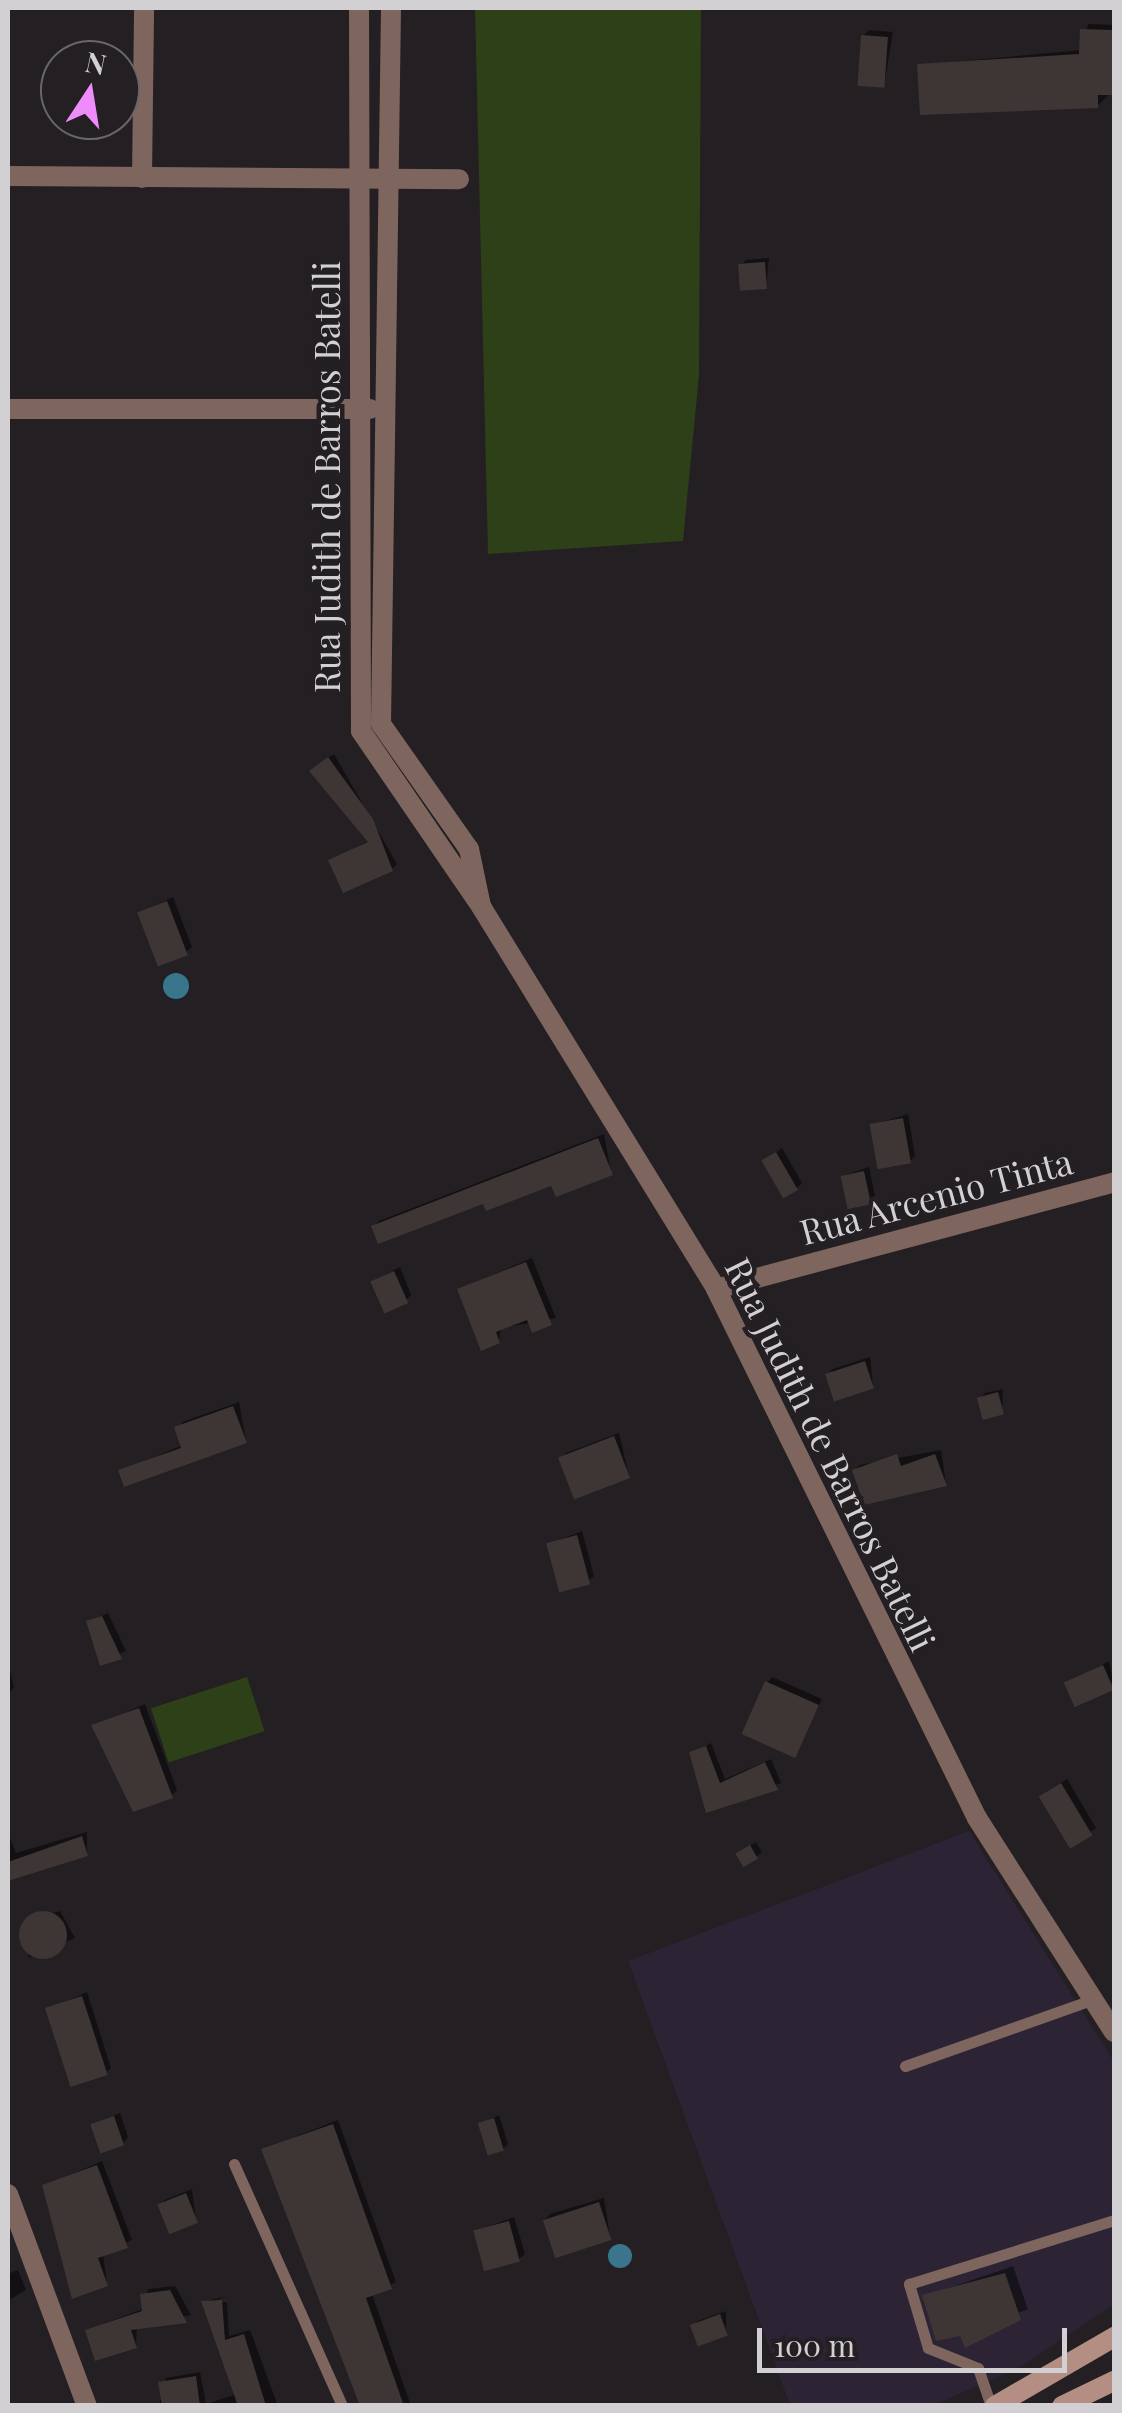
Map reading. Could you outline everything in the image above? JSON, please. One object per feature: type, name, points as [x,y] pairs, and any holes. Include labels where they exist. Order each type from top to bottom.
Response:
[{"type":"main road","points":[[993,2406],[1114,2336]]},
{"type":"main road","points":[[1062,2406],[1114,2382]]},
{"type":"street","points":[[142,178],[144,8]]},
{"type":"street","name":"Rua Judith de Barros Batelli","points":[[358,8],[360,732],[482,908],[716,1289],[977,1818],[1114,2032]]},
{"type":"street","name":"Rua Judith de Barros Batelli","points":[[391,8],[381,724],[469,849],[482,908]]},
{"type":"street","points":[[8,176],[357,182],[459,179]]},
{"type":"street","points":[[8,409],[384,408]]},
{"type":"street","name":"Rua Arcenio Tinta","points":[[716,1289],[1114,1182]]},
{"type":"street","points":[[8,2194],[87,2406]]},
{"type":"lane","points":[[905,2066],[1094,1999]]},
{"type":"lane","points":[[234,2164],[342,2406]]},
{"type":"lane","points":[[993,2406],[978,2368],[928,2348],[909,2284],[1114,2220]]},
{"type":"shaded area","points":[[969,1831],[1114,2062],[1114,2304],[1020,2367],[934,2405],[790,2405],[628,1961]]},
{"type":"green space","points":[[475,8],[701,8],[699,375],[683,541],[488,554]]},
{"type":"green space","points":[[247,1677],[265,1731],[169,1762],[151,1708]]},
{"type":"water","points":[[176,973],[185,977],[189,986],[185,995],[176,999],[167,995],[163,986],[167,977]]},
{"type":"water","points":[[620,2244],[629,2247],[629,2265],[620,2268],[611,2265],[608,2256],[611,2247]]},
{"type":"building","points":[[1080,29],[1114,30],[1113,95],[1098,95],[1098,108],[920,115],[917,64],[1079,54]]},
{"type":"building","points":[[861,35],[888,37],[884,88],[857,86]]},
{"type":"building","points":[[765,262],[767,289],[740,291],[738,264]]},
{"type":"building","points":[[328,757],[373,819],[393,871],[343,893],[328,860],[368,842],[309,771]]},
{"type":"building","points":[[167,901],[188,955],[158,967],[137,912]]},
{"type":"building","points":[[903,1118],[911,1163],[878,1169],[870,1124]]},
{"type":"building","points":[[598,1138],[613,1175],[556,1197],[551,1186],[486,1211],[483,1204],[378,1244],[371,1226]]},
{"type":"building","points":[[776,1152],[798,1190],[783,1199],[761,1160]]},
{"type":"building","points":[[864,1171],[871,1204],[848,1209],[841,1176]]},
{"type":"building","points":[[526,1262],[552,1325],[532,1333],[527,1320],[496,1332],[500,1343],[481,1351],[457,1289]]},
{"type":"building","points":[[394,1271],[408,1303],[384,1314],[370,1282]]},
{"type":"building","points":[[865,1361],[874,1389],[834,1402],[825,1374]]},
{"type":"building","points":[[998,1392],[1004,1414],[983,1420],[977,1398]]},
{"type":"building","points":[[233,1406],[247,1443],[124,1487],[118,1470],[181,1448],[174,1427]]},
{"type":"building","points":[[614,1436],[630,1478],[574,1500],[558,1458]]},
{"type":"building","points":[[897,1454],[901,1466],[935,1454],[947,1486],[864,1505],[852,1470]]},
{"type":"building","points":[[577,1535],[590,1584],[559,1593],[546,1543]]},
{"type":"building","points":[[102,1616],[122,1659],[100,1666],[86,1621]]},
{"type":"building","points":[[1103,1665],[1114,1690],[1075,1707],[1064,1682]]},
{"type":"building","points":[[765,1681],[819,1705],[795,1758],[741,1734]]},
{"type":"building","points":[[139,1708],[173,1798],[133,1812],[91,1725]]},
{"type":"building","points":[[706,1746],[720,1783],[765,1762],[778,1790],[706,1813],[689,1752]]},
{"type":"building","points":[[1061,1783],[1092,1835],[1070,1849],[1039,1796]]},
{"type":"building","points":[[82,1836],[88,1856],[8,1881],[8,1862]]},
{"type":"building","points":[[750,1845],[758,1859],[743,1867],[735,1853]]},
{"type":"building","points":[[43,1911],[60,1918],[67,1935],[60,1952],[43,1959],[26,1952],[19,1935],[26,1918]]},
{"type":"building","points":[[82,1996],[108,2075],[71,2087],[45,2008]]},
{"type":"building","points":[[114,2116],[124,2145],[100,2153],[90,2124]]},
{"type":"building","points":[[494,2118],[504,2151],[488,2155],[478,2123]]},
{"type":"building","points":[[333,2124],[392,2289],[366,2298],[404,2406],[360,2406],[261,2149]]},
{"type":"building","points":[[97,2165],[128,2248],[98,2258],[108,2286],[72,2299],[42,2185]]},
{"type":"building","points":[[186,2193],[198,2223],[169,2234],[157,2205]]},
{"type":"building","points":[[599,2202],[611,2240],[555,2258],[543,2220]]},
{"type":"building","points":[[509,2221],[520,2262],[484,2271],[473,2231]]},
{"type":"building","points":[[1005,2273],[1021,2320],[965,2348],[960,2336],[936,2341],[922,2295]]},
{"type":"building","points":[[170,2290],[187,2323],[131,2330],[137,2348],[95,2361],[85,2330],[142,2311],[140,2294]]},
{"type":"building","points":[[222,2300],[225,2340],[244,2334],[266,2406],[238,2406],[201,2301]]},
{"type":"building","points":[[720,2314],[728,2336],[698,2347],[690,2325]]},
{"type":"building","points":[[196,2376],[200,2406],[162,2406],[158,2382]]}]
